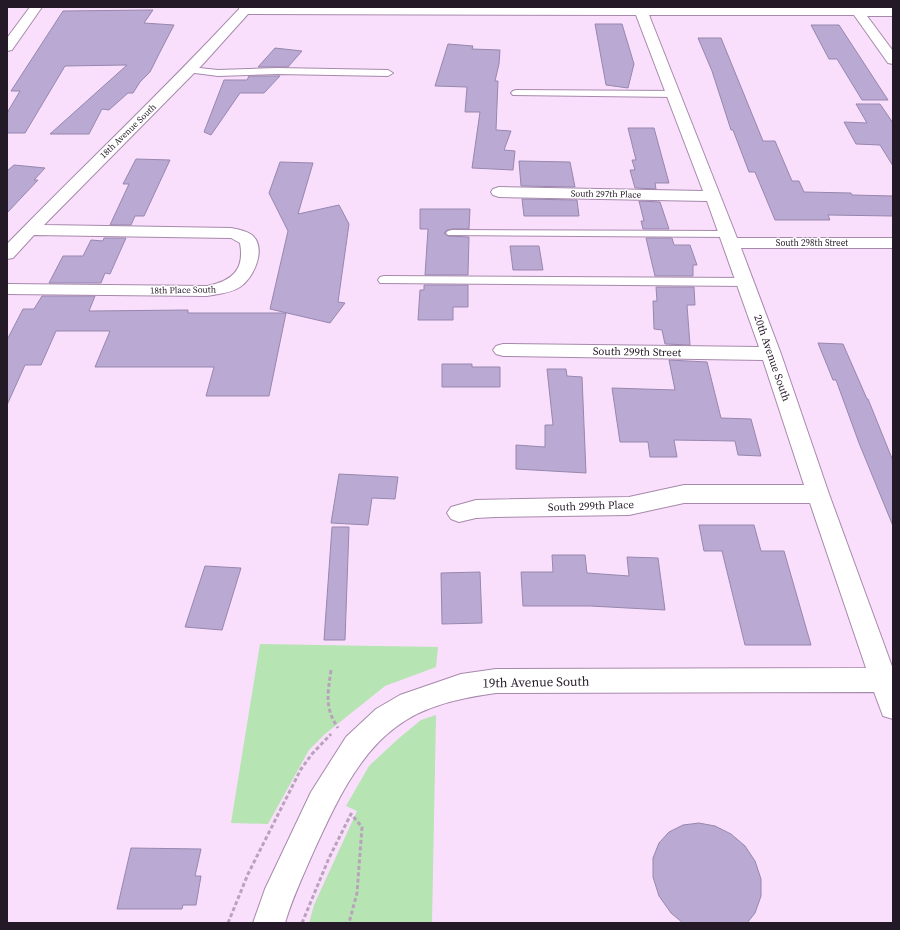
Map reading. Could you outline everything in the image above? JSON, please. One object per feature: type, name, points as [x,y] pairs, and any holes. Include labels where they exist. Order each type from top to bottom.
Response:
[{"type":"street","points":[[7,47],[36,7]]},
{"type":"street","points":[[245,8],[447,8],[641,11],[749,9],[893,12]]},
{"type":"street","name":"18th Avenue South","points":[[7,254],[75,183],[190,70],[245,8]]},
{"type":"street","name":"20th Avenue South","points":[[641,11],[745,282],[893,707]]},
{"type":"street","points":[[858,12],[893,60]]},
{"type":"street","name":"South 297th Place","points":[[499,192],[713,196]]},
{"type":"street","name":"18th Place South","points":[[7,289],[207,291],[223,289],[235,283],[243,276],[250,254],[250,245],[247,240],[238,234],[231,233],[30,230]]},
{"type":"street","name":"South 298th Street","points":[[729,239],[893,243]]},
{"type":"street","name":"South 299th Street","points":[[503,350],[771,354]]},
{"type":"street","name":"South 299th Place","points":[[458,513],[476,509],[495,508],[629,506],[649,503],[666,497],[684,494],[818,494]]},
{"type":"street","name":"19th Avenue South","points":[[269,923],[276,900],[322,802],[356,746],[386,718],[410,704],[461,686],[496,681],[884,680]]},
{"type":"lane","points":[[190,70],[218,73],[278,71],[388,73]]},
{"type":"lane","points":[[516,93],[674,94]]},
{"type":"lane","points":[[452,233],[729,239]]},
{"type":"lane","points":[[384,280],[745,282]]},
{"type":"path","points":[[97,7],[110,7]]},
{"type":"path","points":[[125,7],[226,7]]},
{"type":"path","points":[[228,923],[248,874],[301,769],[324,740],[338,728],[329,716],[327,703],[331,670]]},
{"type":"path","points":[[302,923],[329,858],[351,814],[362,827],[357,893],[349,923]]},
{"type":"green space","points":[[260,644],[438,647],[436,667],[385,686],[325,734],[309,750],[268,824],[231,823]]},
{"type":"green space","points":[[436,715],[432,923],[309,923],[314,905],[357,811],[346,806],[369,766],[421,720]]},
{"type":"building","points":[[153,10],[144,23],[174,25],[150,72],[140,82],[133,93],[128,93],[109,110],[102,109],[89,134],[50,134],[127,65],[65,66],[25,133],[7,133],[7,113],[20,91],[11,91],[63,11]]},
{"type":"building","points":[[595,24],[622,24],[634,64],[628,88],[606,85]]},
{"type":"building","points":[[811,25],[839,25],[888,100],[862,100],[837,59],[829,59]]},
{"type":"building","points":[[698,38],[721,38],[763,141],[775,141],[792,181],[799,181],[804,192],[893,196],[893,216],[828,215],[830,220],[775,220],[755,172],[749,172],[733,130],[731,130],[712,71]]},
{"type":"building","points":[[448,44],[473,46],[472,49],[500,50],[499,64],[495,81],[498,81],[496,130],[511,131],[504,150],[515,151],[513,170],[472,168],[480,112],[465,112],[467,87],[435,86]]},
{"type":"building","points":[[275,48],[302,51],[288,67],[258,67]]},
{"type":"building","points":[[249,76],[280,76],[264,93],[240,93],[211,135],[204,132],[224,80],[247,80]]},
{"type":"building","points":[[856,104],[880,104],[893,123],[893,166],[880,145],[856,144],[844,122],[867,123]]},
{"type":"building","points":[[628,128],[654,128],[669,183],[655,183],[656,189],[635,188],[630,170],[635,170],[632,160],[636,160]]},
{"type":"building","points":[[136,159],[170,160],[144,216],[135,216],[131,225],[110,225],[129,184],[123,184]]},
{"type":"building","points":[[519,161],[570,162],[575,187],[521,186]]},
{"type":"building","points":[[280,162],[313,163],[298,214],[339,205],[349,224],[338,302],[345,303],[330,323],[270,309],[288,231],[269,193]]},
{"type":"building","points":[[14,165],[45,168],[34,180],[38,180],[7,213],[7,171]]},
{"type":"building","points":[[522,199],[577,200],[579,216],[524,216]]},
{"type":"building","points":[[639,201],[660,202],[669,229],[643,229],[641,221],[644,221]]},
{"type":"building","points":[[420,209],[470,209],[469,229],[452,229],[447,230],[444,233],[448,236],[469,237],[468,275],[425,275],[428,229],[420,229]]},
{"type":"building","points":[[104,238],[126,238],[110,274],[105,273],[101,283],[49,283],[63,256],[83,256],[91,240],[103,241]]},
{"type":"building","points":[[646,238],[672,238],[674,245],[690,245],[697,265],[693,265],[693,276],[655,276]]},
{"type":"building","points":[[510,246],[539,246],[543,270],[513,270]]},
{"type":"building","points":[[424,285],[468,285],[468,307],[453,307],[453,320],[418,320],[420,290],[424,290]]},
{"type":"building","points":[[656,287],[694,287],[695,305],[687,305],[690,345],[665,344],[662,330],[654,329],[653,301],[657,301]]},
{"type":"building","points":[[42,296],[95,296],[89,311],[188,310],[188,313],[286,313],[269,396],[206,396],[214,367],[95,367],[110,331],[56,331],[41,365],[25,365],[7,405],[7,340],[23,309],[34,309]]},
{"type":"building","points":[[818,343],[843,344],[868,399],[893,461],[893,526],[859,443],[836,380],[833,380]]},
{"type":"building","points":[[669,360],[707,362],[721,418],[751,419],[761,456],[738,455],[735,441],[674,440],[677,457],[650,457],[648,442],[620,442],[612,388],[675,390]]},
{"type":"building","points":[[442,364],[472,364],[472,367],[500,367],[500,387],[442,387]]},
{"type":"building","points":[[547,369],[566,369],[567,376],[582,377],[586,473],[516,469],[516,445],[545,447],[545,425],[553,425]]},
{"type":"building","points":[[339,474],[398,477],[395,499],[372,498],[368,525],[331,523]]},
{"type":"building","points":[[699,525],[754,525],[761,551],[784,551],[811,645],[745,645],[722,551],[704,551]]},
{"type":"building","points":[[332,527],[349,527],[345,640],[324,640]]},
{"type":"building","points":[[552,555],[585,555],[587,573],[629,576],[627,557],[658,558],[665,610],[590,606],[523,606],[521,572],[553,572]]},
{"type":"building","points":[[205,566],[241,568],[222,630],[185,627]]},
{"type":"building","points":[[480,572],[482,623],[442,624],[441,573]]},
{"type":"building","points":[[699,823],[715,826],[731,834],[745,846],[755,861],[761,879],[761,896],[755,913],[747,923],[683,923],[671,913],[659,896],[653,877],[653,858],[659,843],[669,832],[683,825]]},
{"type":"building","points":[[131,848],[201,849],[195,876],[201,876],[196,905],[183,905],[182,909],[117,909]]}]
